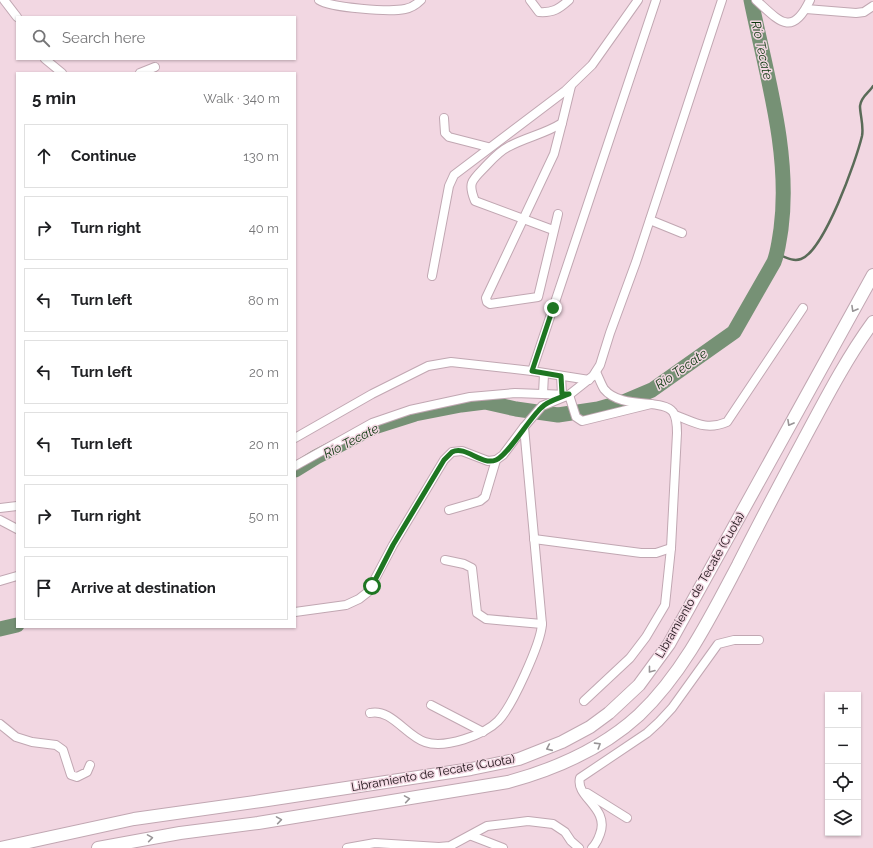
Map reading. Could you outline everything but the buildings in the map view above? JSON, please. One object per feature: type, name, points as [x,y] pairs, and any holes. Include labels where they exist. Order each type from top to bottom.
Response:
[{"type":"highway","name":"Libramiento de Tecate (Cuota)","points":[[1,848],[134,819],[498,764],[542,751],[590,727],[625,699],[652,668],[669,644],[873,275]]},
{"type":"highway","name":"Libramiento de Tecate (Cuota)","points":[[98,848],[180,833],[258,824],[508,782],[545,771],[571,761],[613,736],[639,714],[661,692],[698,638],[833,386],[873,322]]},
{"type":"street","points":[[4,0],[16,16]]},
{"type":"street","points":[[319,0],[324,4],[335,6],[394,10],[406,9],[421,0]]},
{"type":"street","points":[[530,0],[539,12],[550,12],[558,9],[569,0]]},
{"type":"street","points":[[432,276],[450,180],[457,171],[571,86],[592,65],[638,0]]},
{"type":"street","points":[[532,371],[656,0]]},
{"type":"street","points":[[296,612],[346,605],[359,599],[368,592],[401,532],[444,460],[452,452],[462,451],[488,461],[496,460],[503,455],[526,423],[542,406],[589,380],[596,372],[650,220],[722,0]]},
{"type":"street","points":[[756,0],[773,17],[784,22],[794,21],[806,9],[810,0]]},
{"type":"street","points":[[806,9],[856,13],[864,12],[873,6]]},
{"type":"street","points":[[46,60],[61,72]]},
{"type":"street","points":[[143,72],[154,68]]},
{"type":"street","points":[[558,214],[538,297],[490,304],[487,302],[486,298],[554,154],[571,86]]},
{"type":"street","points":[[444,118],[445,133],[449,137],[488,147]]},
{"type":"street","points":[[553,230],[475,201],[471,191],[472,181],[501,151],[546,132],[562,123]]},
{"type":"street","points":[[650,220],[682,233]]},
{"type":"street","points":[[596,372],[602,385],[610,394],[626,401],[665,405],[675,415],[707,427],[717,426],[727,422],[803,308]]},
{"type":"street","points":[[296,437],[372,394],[428,366],[451,362],[532,371],[589,380]]},
{"type":"street","points":[[543,394],[544,374]]},
{"type":"street","points":[[561,376],[565,394],[576,417],[580,421],[586,421],[651,404]]},
{"type":"street","points":[[296,465],[372,423],[410,410],[470,397],[515,394],[565,394]]},
{"type":"street","points":[[584,701],[630,658],[646,637],[665,605],[671,548],[677,433],[675,415]]},
{"type":"street","points":[[370,713],[378,711],[385,714],[425,743],[459,741],[483,732],[499,720],[513,697],[538,646],[542,624],[534,539],[526,423]]},
{"type":"street","points":[[449,510],[480,501],[485,497],[496,460]]},
{"type":"street","points":[[0,508],[16,506]]},
{"type":"street","points":[[0,520],[16,528]]},
{"type":"street","points":[[534,539],[641,553],[656,553],[671,548]]},
{"type":"street","points":[[445,560],[464,564],[472,568],[477,613],[486,619],[542,624]]},
{"type":"street","points":[[0,580],[16,576]]},
{"type":"street","points":[[592,848],[596,844],[602,828],[601,821],[598,811],[580,787],[580,778],[647,733],[659,722],[672,708],[718,644],[734,640],[758,640]]},
{"type":"street","points":[[431,705],[483,732]]},
{"type":"street","points":[[0,724],[16,737],[32,742],[56,745],[63,750],[71,775],[77,777],[87,772],[90,765]]},
{"type":"street","points":[[583,791],[627,818]]},
{"type":"street","points":[[347,848],[375,843],[439,847],[450,846],[487,826],[496,824],[545,822],[553,824],[565,832],[571,842],[579,848]]},
{"type":"street","points":[[462,848],[469,837]]},
{"type":"street","points":[[469,837],[503,848]]},
{"type":"waterway","name":"Río Tecate","points":[[296,469],[316,457],[374,427],[415,414],[485,402],[516,409],[558,415],[598,409],[626,401],[652,390],[734,332],[774,262],[781,229],[783,200],[783,172],[780,143],[770,85],[751,0]]},
{"type":"waterway","points":[[777,254],[792,260],[801,259],[810,252],[829,223],[838,204],[859,148],[862,136],[860,106],[863,97],[873,86]]},
{"type":"waterway","name":"Río Tecate","points":[[0,629],[16,625]]},
{"type":"route","points":[[372,586],[393,545],[444,460],[454,450],[462,451],[488,461],[496,460],[503,455],[529,420],[542,406],[569,394],[562,394],[561,376],[532,371],[553,308]]}]
